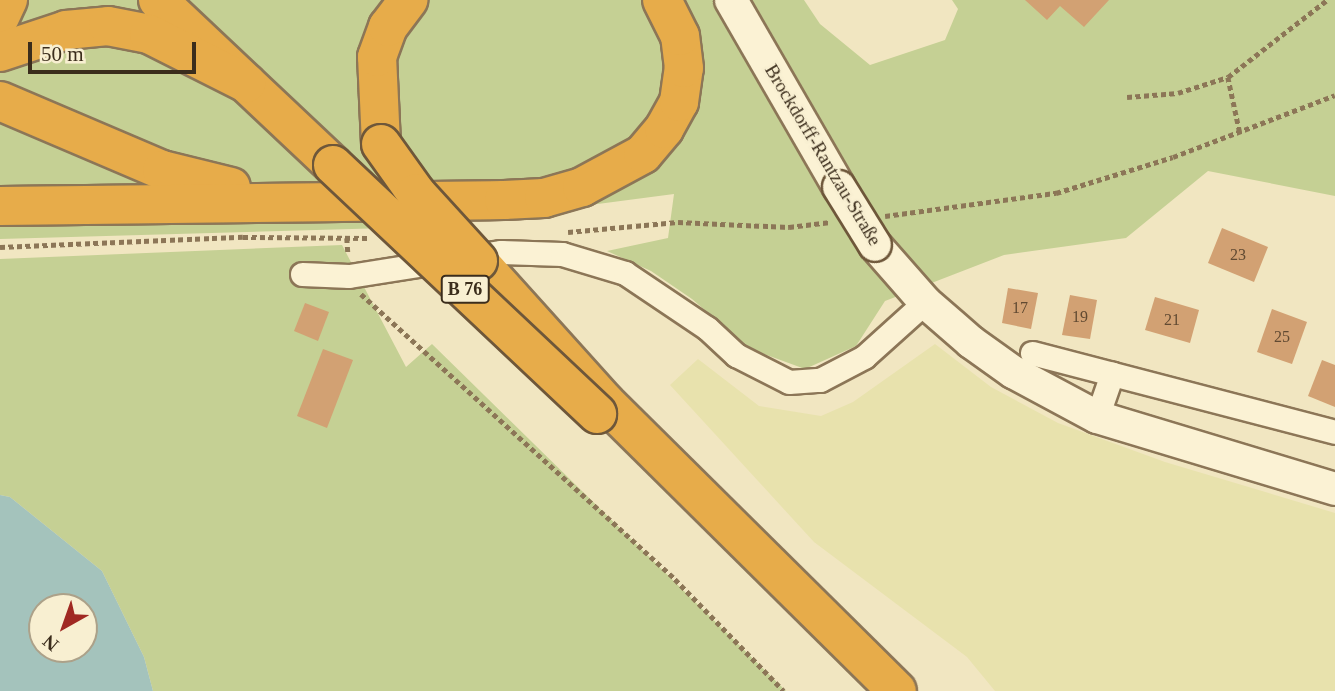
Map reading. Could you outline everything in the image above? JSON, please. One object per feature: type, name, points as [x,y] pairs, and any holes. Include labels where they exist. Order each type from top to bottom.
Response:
[{"type":"highway","points":[[0,18],[8,0]]},
{"type":"highway","name":"B 76","points":[[158,0],[246,82],[353,154]]},
{"type":"highway","name":"B 76","points":[[194,0],[353,154],[878,691]]},
{"type":"highway","points":[[408,0],[388,27],[377,57],[353,154],[416,193],[602,409]]},
{"type":"highway","points":[[0,206],[544,198],[615,172],[643,154],[664,130],[678,102],[684,68],[680,36],[662,0]]},
{"type":"highway","points":[[0,52],[66,30],[108,26],[149,34],[246,82]]},
{"type":"highway","points":[[0,101],[162,170],[298,200]]},
{"type":"highway","name":"B 76","points":[[602,409],[897,691]]},
{"type":"street","name":"Brockdorff-Rantzau-Straße","points":[[731,0],[839,187],[879,231],[925,302],[1013,372],[1097,416],[1335,489]]},
{"type":"street","points":[[302,274],[349,276],[501,252],[562,254],[625,273],[708,328],[736,355],[789,382],[821,380],[863,357],[925,302]]},
{"type":"street","points":[[1032,354],[1335,432]]},
{"type":"street","points":[[1097,416],[1112,374]]},
{"type":"path","points":[[1127,97],[1178,93],[1228,77],[1327,0]]},
{"type":"path","points":[[1228,77],[1240,133]]},
{"type":"path","points":[[879,231],[1056,193],[1240,133],[1335,95]]},
{"type":"path","points":[[558,233],[678,222],[789,227],[842,221]]},
{"type":"path","points":[[0,247],[243,237],[373,237]]},
{"type":"path","points":[[349,276],[368,304],[675,579],[784,691]]},
{"type":"shaded area","points":[[935,344],[991,387],[1058,423],[1165,462],[1335,513],[1335,691],[995,691],[967,657],[814,542],[670,385],[698,359],[759,406],[821,416],[853,402]]},
{"type":"green space","points":[[0,0],[804,0],[820,24],[870,65],[945,40],[958,9],[952,0],[1335,0],[1335,196],[1208,171],[1126,238],[1004,255],[885,301],[856,346],[805,369],[750,349],[692,299],[651,271],[607,251],[668,238],[674,194],[423,227],[0,239]]},
{"type":"green space","points":[[342,245],[406,367],[432,344],[786,691],[153,691],[144,657],[102,571],[10,497],[0,495],[0,259]]},
{"type":"water","points":[[0,495],[10,497],[102,571],[144,657],[153,691],[0,691]]},
{"type":"building","points":[[1025,0],[1109,0],[1084,27],[1060,6],[1047,20]]},
{"type":"building","points":[[1222,228],[1268,247],[1254,282],[1208,263]]},
{"type":"building","points":[[1008,288],[1038,293],[1031,329],[1002,323]]},
{"type":"building","points":[[1070,295],[1097,300],[1090,339],[1062,335]]},
{"type":"building","points":[[1155,297],[1199,310],[1190,343],[1145,330]]},
{"type":"building","points":[[305,303],[329,312],[318,341],[294,331]]},
{"type":"building","points":[[1272,309],[1307,322],[1292,364],[1257,352]]},
{"type":"building","points":[[323,349],[353,360],[327,428],[297,416]]},
{"type":"building","points":[[1322,360],[1335,365],[1335,407],[1308,396]]}]
